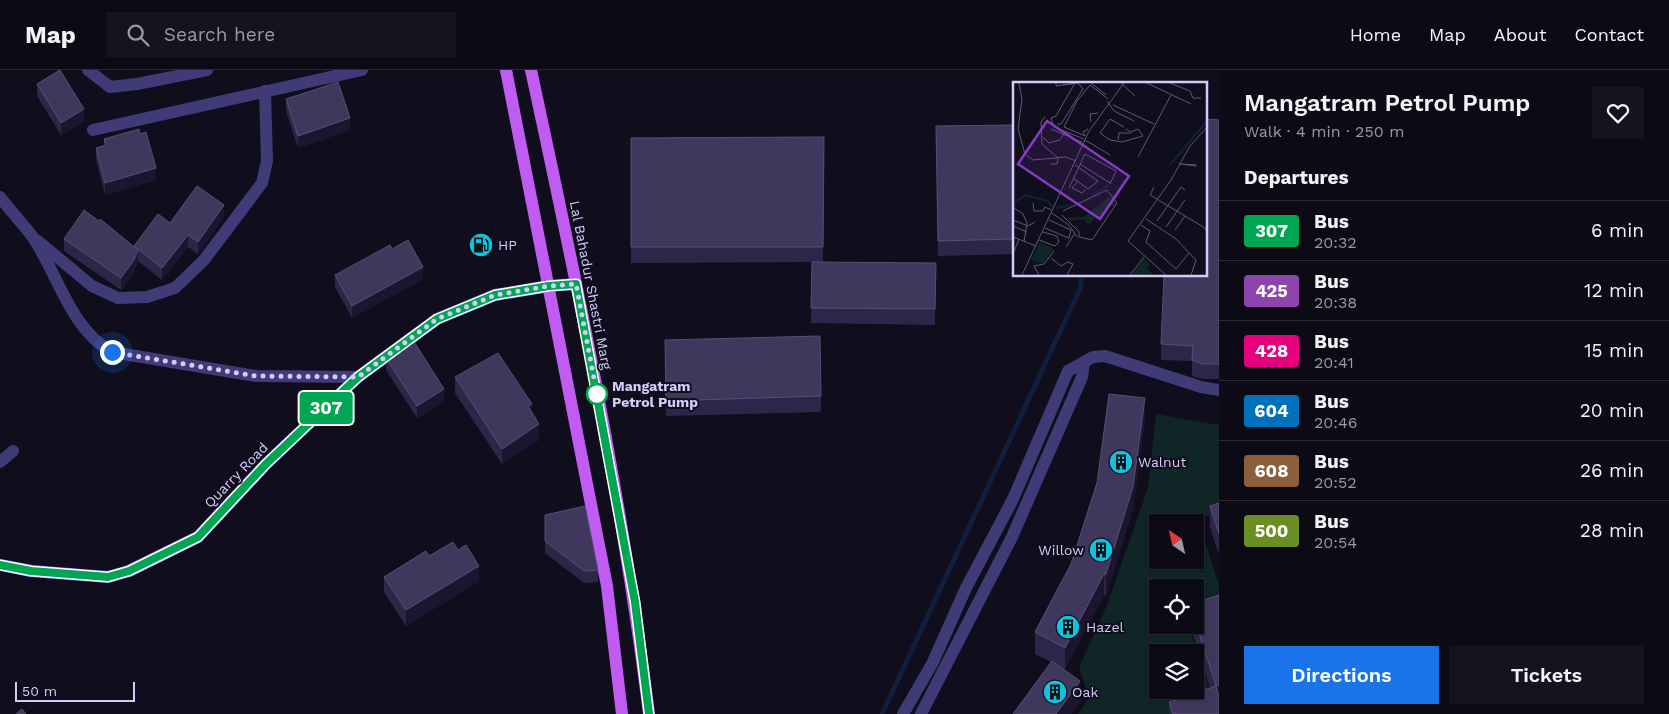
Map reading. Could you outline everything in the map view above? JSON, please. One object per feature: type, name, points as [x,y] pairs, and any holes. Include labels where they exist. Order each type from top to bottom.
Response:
[{"type":"main road","points":[[506,70],[607,586],[622,714]]},
{"type":"main road","name":"Lal Bahadur Shastri Marg","points":[[531,70],[576,284],[635,602],[649,714]]},
{"type":"main road","name":"Quarry Road","points":[[0,565],[31,571],[108,577],[129,571],[198,537],[266,464],[358,377],[437,319],[495,295],[549,286],[576,284]]},
{"type":"street","points":[[88,70],[110,86],[176,73],[207,70]]},
{"type":"street","points":[[93,130],[362,70]]},
{"type":"street","points":[[32,237],[92,286],[118,298],[147,297],[175,288],[204,260],[262,183],[267,161],[265,91]]},
{"type":"street","points":[[0,197],[32,237],[86,332],[100,346],[112,352],[256,376],[358,377]]},
{"type":"street","points":[[903,714],[932,664],[966,588],[1005,512],[1068,371],[1093,357],[1105,356],[1201,387],[1219,390]]},
{"type":"street","points":[[922,714],[1020,517],[1082,377],[1084,363]]},
{"type":"street","points":[[0,462],[13,451]]},
{"type":"street","points":[[1005,512],[1020,517]]},
{"type":"green space","points":[[1156,414],[1219,425],[1219,512],[1204,517],[1204,514],[1149,514],[1149,569],[1204,569],[1204,538],[1219,586],[1219,604],[1204,609],[1204,579],[1149,579],[1149,634],[1192,634],[1195,644],[1149,644],[1149,699],[1204,699],[1204,672],[1213,700],[1170,714],[1078,714],[1089,698],[1079,667],[1107,605],[1148,488]]},
{"type":"building","points":[[60,70],[84,109],[61,123],[37,84]]},
{"type":"building","points":[[338,82],[350,118],[298,136],[286,99]]},
{"type":"building","points":[[1206,119],[1219,120],[1219,364],[1203,364],[1192,360],[1193,346],[1161,344],[1164,276],[1206,276]]},
{"type":"building","points":[[1013,125],[1013,239],[938,241],[936,126]]},
{"type":"building","points":[[139,129],[140,134],[146,132],[156,168],[105,183],[96,148],[106,145],[104,139]]},
{"type":"building","points":[[824,137],[823,247],[631,247],[631,138]]},
{"type":"building","points":[[197,186],[224,205],[198,242],[188,235],[162,268],[134,246],[158,214],[170,223]]},
{"type":"building","points":[[84,210],[99,221],[100,219],[138,250],[134,260],[121,278],[64,239]]},
{"type":"building","points":[[408,240],[423,267],[352,306],[335,275],[390,245],[392,249]]},
{"type":"building","points":[[812,262],[936,263],[935,309],[811,308]]},
{"type":"building","points":[[820,336],[821,396],[666,401],[665,340]]},
{"type":"building","points":[[411,337],[444,389],[417,406],[386,358],[400,349],[398,346]]},
{"type":"building","points":[[498,353],[532,404],[528,406],[539,424],[502,449],[455,377]]},
{"type":"building","points":[[1109,394],[1145,398],[1133,487],[1106,574],[1104,574],[1065,648],[1035,632],[1071,564],[1097,483]]},
{"type":"building","points":[[1219,503],[1219,534],[1210,506]]},
{"type":"building","points":[[585,506],[598,570],[584,571],[545,541],[545,515]]},
{"type":"building","points":[[453,542],[458,550],[466,545],[479,566],[406,610],[384,577],[426,551],[429,556]]},
{"type":"building","points":[[1219,595],[1219,685],[1216,686],[1199,634],[1204,634],[1204,600]]},
{"type":"building","points":[[1052,661],[1080,681],[1056,714],[1013,714]]},
{"type":"building","points":[[1216,686],[1219,696],[1219,714],[1173,714],[1169,702],[1178,699],[1204,699],[1204,690]]},
{"type":"building","points":[[22,709],[26,714],[16,714]]},
{"type":"waterway","points":[[882,714],[1080,289],[1082,276]]},
{"type":"bus line","name":"307","points":[[0,565],[31,571],[108,577],[129,571],[198,537],[266,464],[358,377],[437,319],[495,295],[549,286],[576,284],[635,602],[649,714]]},
{"type":"place","name":"HP","points":[[481,245]]},
{"type":"place","name":"Mangatram Petrol Pump","points":[[597,394]]},
{"type":"place","name":"Walnut","points":[[1121,462]]},
{"type":"place","name":"Willow","points":[[1101,550]]},
{"type":"place","name":"Hazel","points":[[1068,627]]},
{"type":"place","name":"Oak","points":[[1055,692]]},
{"type":"route","points":[[112,352],[256,376],[358,377],[437,319],[495,295],[549,286],[576,284],[597,394]]}]
